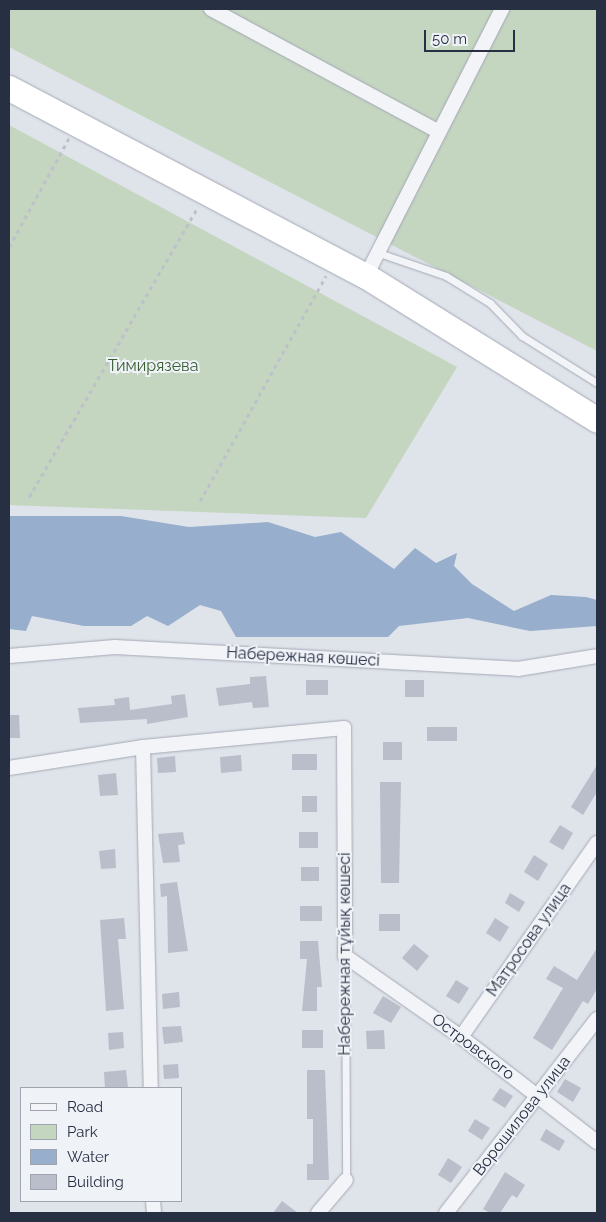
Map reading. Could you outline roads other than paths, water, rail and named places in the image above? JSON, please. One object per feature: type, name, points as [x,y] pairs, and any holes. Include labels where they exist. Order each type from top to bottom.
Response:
[{"type":"highway","points":[[9,88],[78,122],[366,276],[597,420]]},
{"type":"street","points":[[211,9],[439,132]]},
{"type":"street","points":[[366,276],[502,9]]},
{"type":"street","name":"Набережная көшесі","points":[[9,656],[115,647],[518,669],[597,656]]},
{"type":"street","name":"Набережная тұйық көшесі","points":[[143,747],[344,728],[345,956]]},
{"type":"street","points":[[9,768],[143,747],[151,1087]]},
{"type":"street","name":"Матросова улица","points":[[461,1037],[597,843]]},
{"type":"street","name":"Островского","points":[[345,956],[461,1037],[597,1142]]},
{"type":"street","name":"Ворошилова улица","points":[[446,1213],[597,1019]]},
{"type":"street","points":[[318,1213],[346,1180]]},
{"type":"lane","points":[[379,253],[446,276],[490,303],[529,341],[597,383]]},
{"type":"lane","name":"Набережная тұйық көшесі","points":[[345,956],[346,1180]]},
{"type":"water","points":[[9,516],[121,516],[189,527],[268,522],[315,537],[341,532],[394,569],[415,548],[436,563],[457,553],[454,566],[472,584],[514,611],[551,595],[586,597],[597,600],[597,626],[530,631],[468,618],[399,626],[388,637],[236,637],[221,611],[200,605],[168,626],[147,616],[131,626],[84,626],[32,616],[26,631],[9,629]]},
{"type":"park label","name":"Тимирязева","points":[[153,366]]}]
